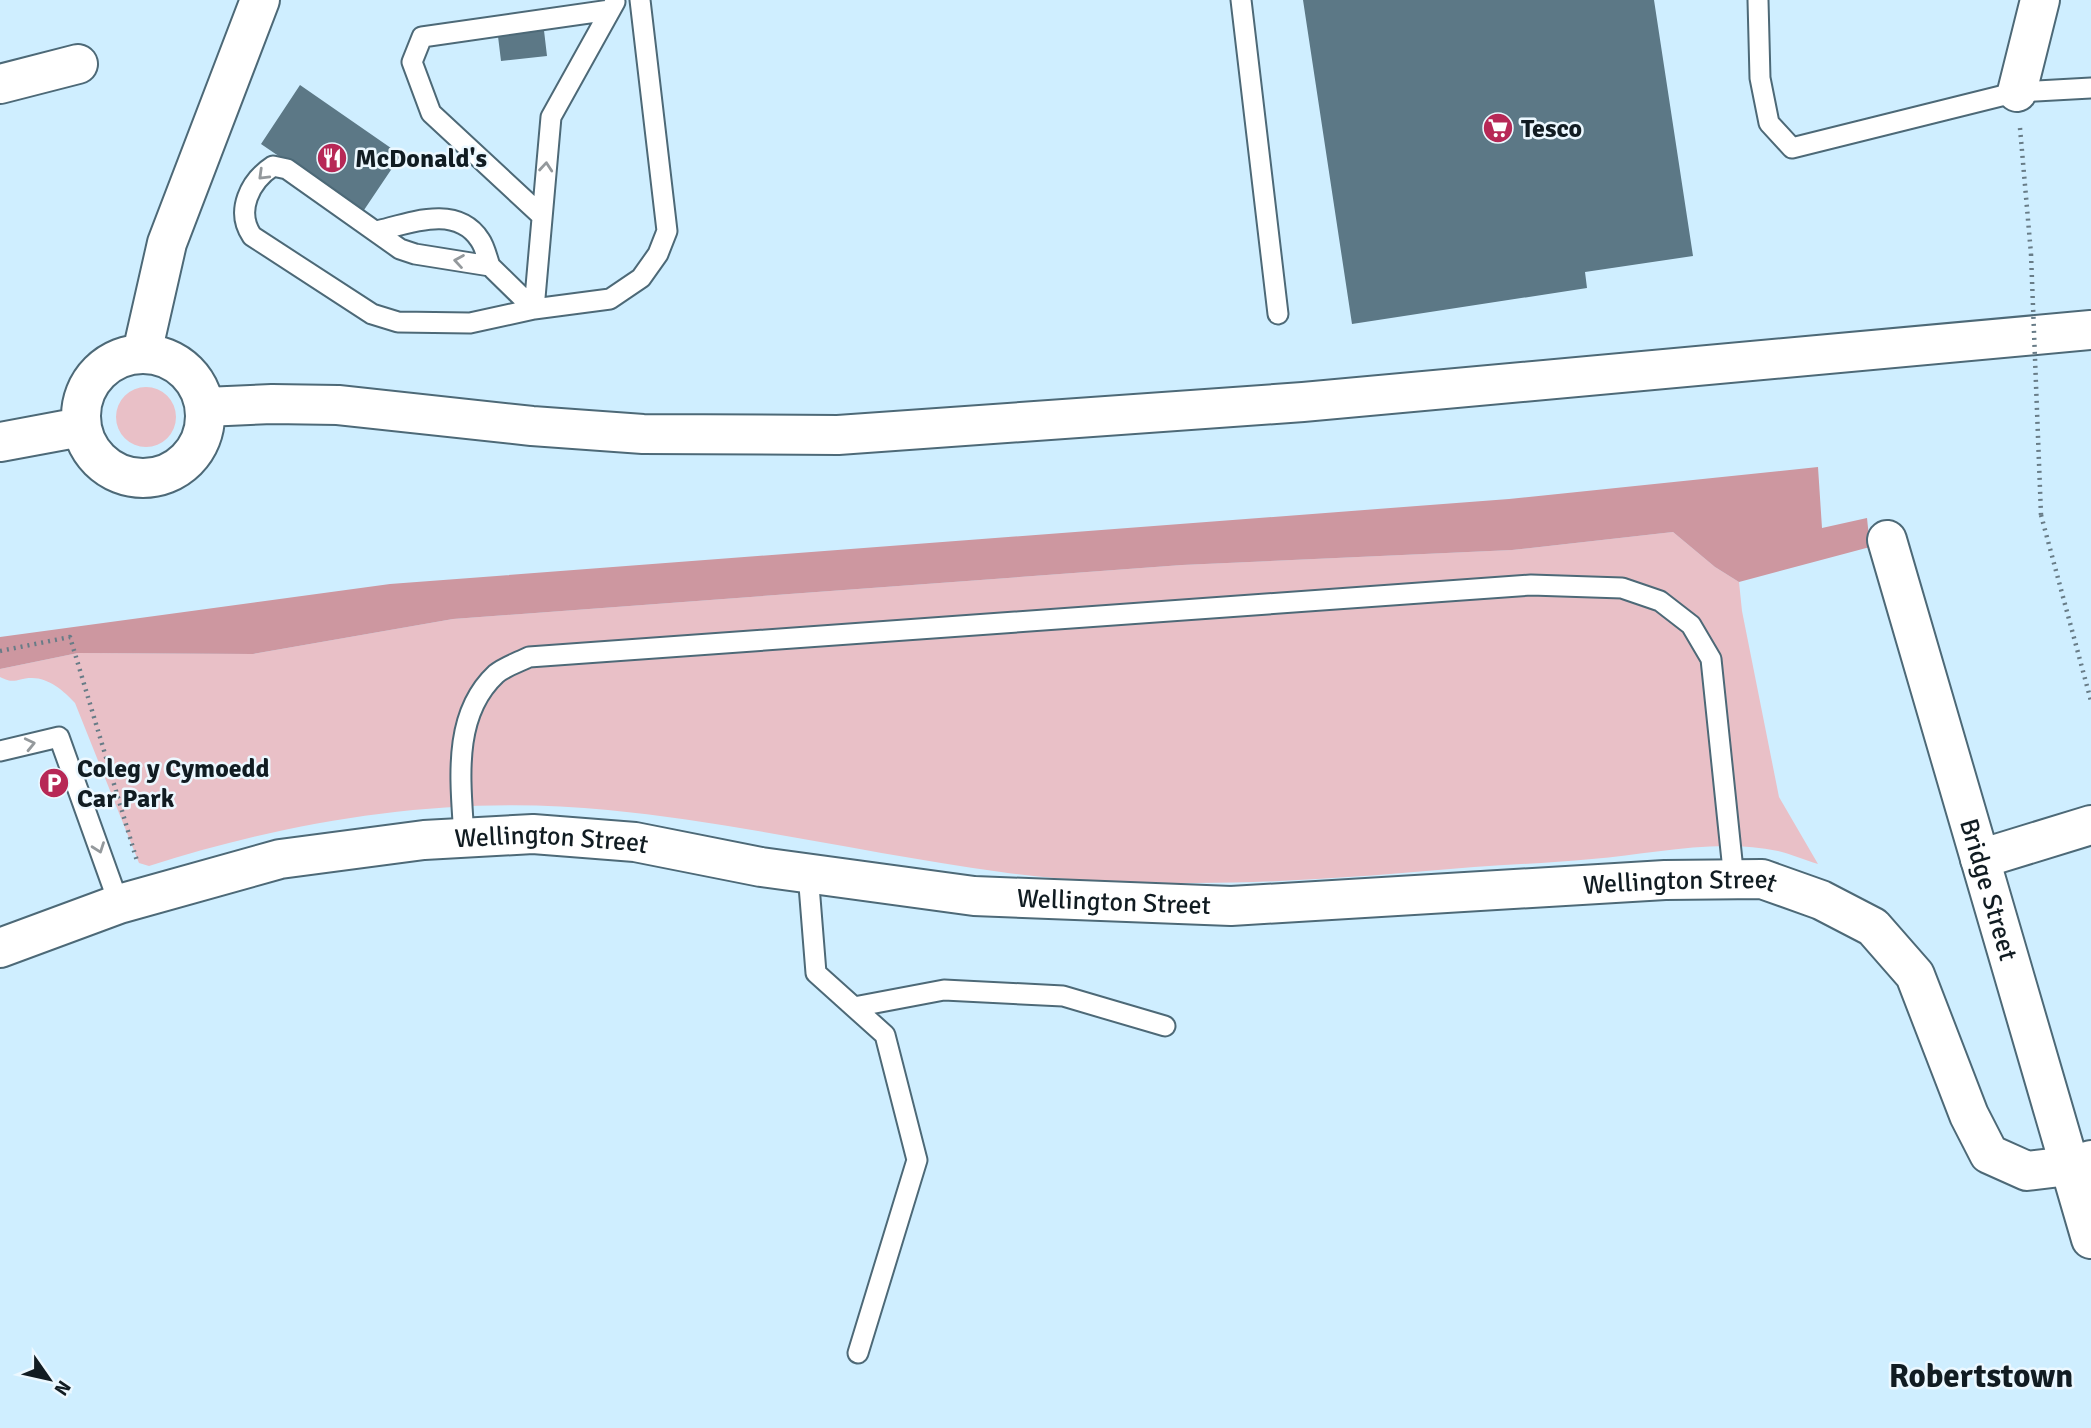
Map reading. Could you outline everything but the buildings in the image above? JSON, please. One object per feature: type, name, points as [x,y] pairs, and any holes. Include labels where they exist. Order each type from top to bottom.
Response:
[{"type":"street","points":[[142,353],[167,243],[260,0]]},
{"type":"street","points":[[2017,92],[2040,0]]},
{"type":"street","points":[[0,84],[78,64]]},
{"type":"street","points":[[205,407],[338,405],[532,426],[643,434],[838,435],[1303,402],[2091,330]]},
{"type":"street","points":[[142,353],[160,355],[176,363],[195,382],[205,407],[204,429],[196,449],[182,465],[163,475],[142,479],[121,475],[102,464],[88,447],[81,427],[81,405],[88,385],[102,368],[121,357],[142,353]]},
{"type":"street","points":[[0,442],[81,427]]},
{"type":"street","name":"Bridge Street","points":[[1887,540],[1980,859],[2080,1163],[2091,1239]]},
{"type":"street","points":[[1980,859],[2091,825]]},
{"type":"street","name":"Wellington Street","points":[[0,948],[133,900],[280,859],[424,840],[533,834],[635,842],[761,867],[974,895],[1231,906],[1665,880],[1762,879],[1821,900],[1873,927],[1915,975],[1969,1115],[1989,1154],[2027,1171],[2080,1163]]},
{"type":"lane","points":[[490,266],[415,254],[400,249],[287,169],[273,166],[259,175],[249,192],[244,213],[245,226],[252,236],[372,314],[398,322],[470,323],[534,309],[610,299],[641,278],[657,254],[667,231],[640,0]]},
{"type":"lane","points":[[1241,0],[1278,314]]},
{"type":"lane","points":[[1758,0],[1760,78],[1769,123],[1792,148],[2017,92],[2091,88]]},
{"type":"lane","points":[[534,309],[551,117],[613,5]]},
{"type":"lane","points":[[542,216],[430,113],[412,62],[422,37],[613,5]]},
{"type":"lane","points":[[377,231],[421,220],[446,218],[463,222],[480,239],[490,266],[534,309]]},
{"type":"lane","points":[[464,838],[461,785],[463,738],[473,704],[497,673],[529,657],[1531,585],[1581,585],[1622,588],[1660,601],[1691,625],[1711,659],[1734,880]]},
{"type":"lane","points":[[0,751],[60,737],[133,900]]},
{"type":"lane","points":[[808,873],[816,973],[885,1035],[918,1160],[858,1353]]},
{"type":"lane","points":[[853,1007],[944,990],[1063,996],[1165,1026]]},
{"type":"path","points":[[2017,92],[2031,254],[2041,515],[2091,701]]},
{"type":"path","points":[[0,651],[70,637],[133,900]]},
{"type":"shaded area","points":[[140,387],[152,387],[171,400],[176,417],[174,429],[163,442],[152,447],[140,447],[121,434],[116,423],[116,411],[129,392]]},
{"type":"shaded area","points":[[1818,467],[1822,528],[1867,518],[1870,547],[1739,582],[1715,567],[1673,532],[1512,550],[1182,565],[453,619],[253,654],[78,653],[0,669],[0,637],[390,584],[1509,499]]},
{"type":"shaded area","points":[[1673,532],[1715,567],[1739,582],[1742,611],[1779,797],[1818,864],[1778,851],[1755,847],[1708,846],[1615,857],[1300,880],[1230,883],[1098,881],[1001,872],[657,816],[550,806],[491,805],[375,814],[318,823],[204,849],[149,866],[139,863],[75,703],[44,680],[32,678],[13,681],[0,677],[0,669],[78,653],[253,654],[453,619],[1182,565],[1512,550]]},
{"type":"place","name":"Tesco","points":[[1498,128]]},
{"type":"place","name":"McDonald's","points":[[332,158]]},
{"type":"place","name":"Coleg y Cymoedd Car Park","points":[[54,783]]},
{"type":"district","name":"Robertstown","points":[[1981,1375]]}]
